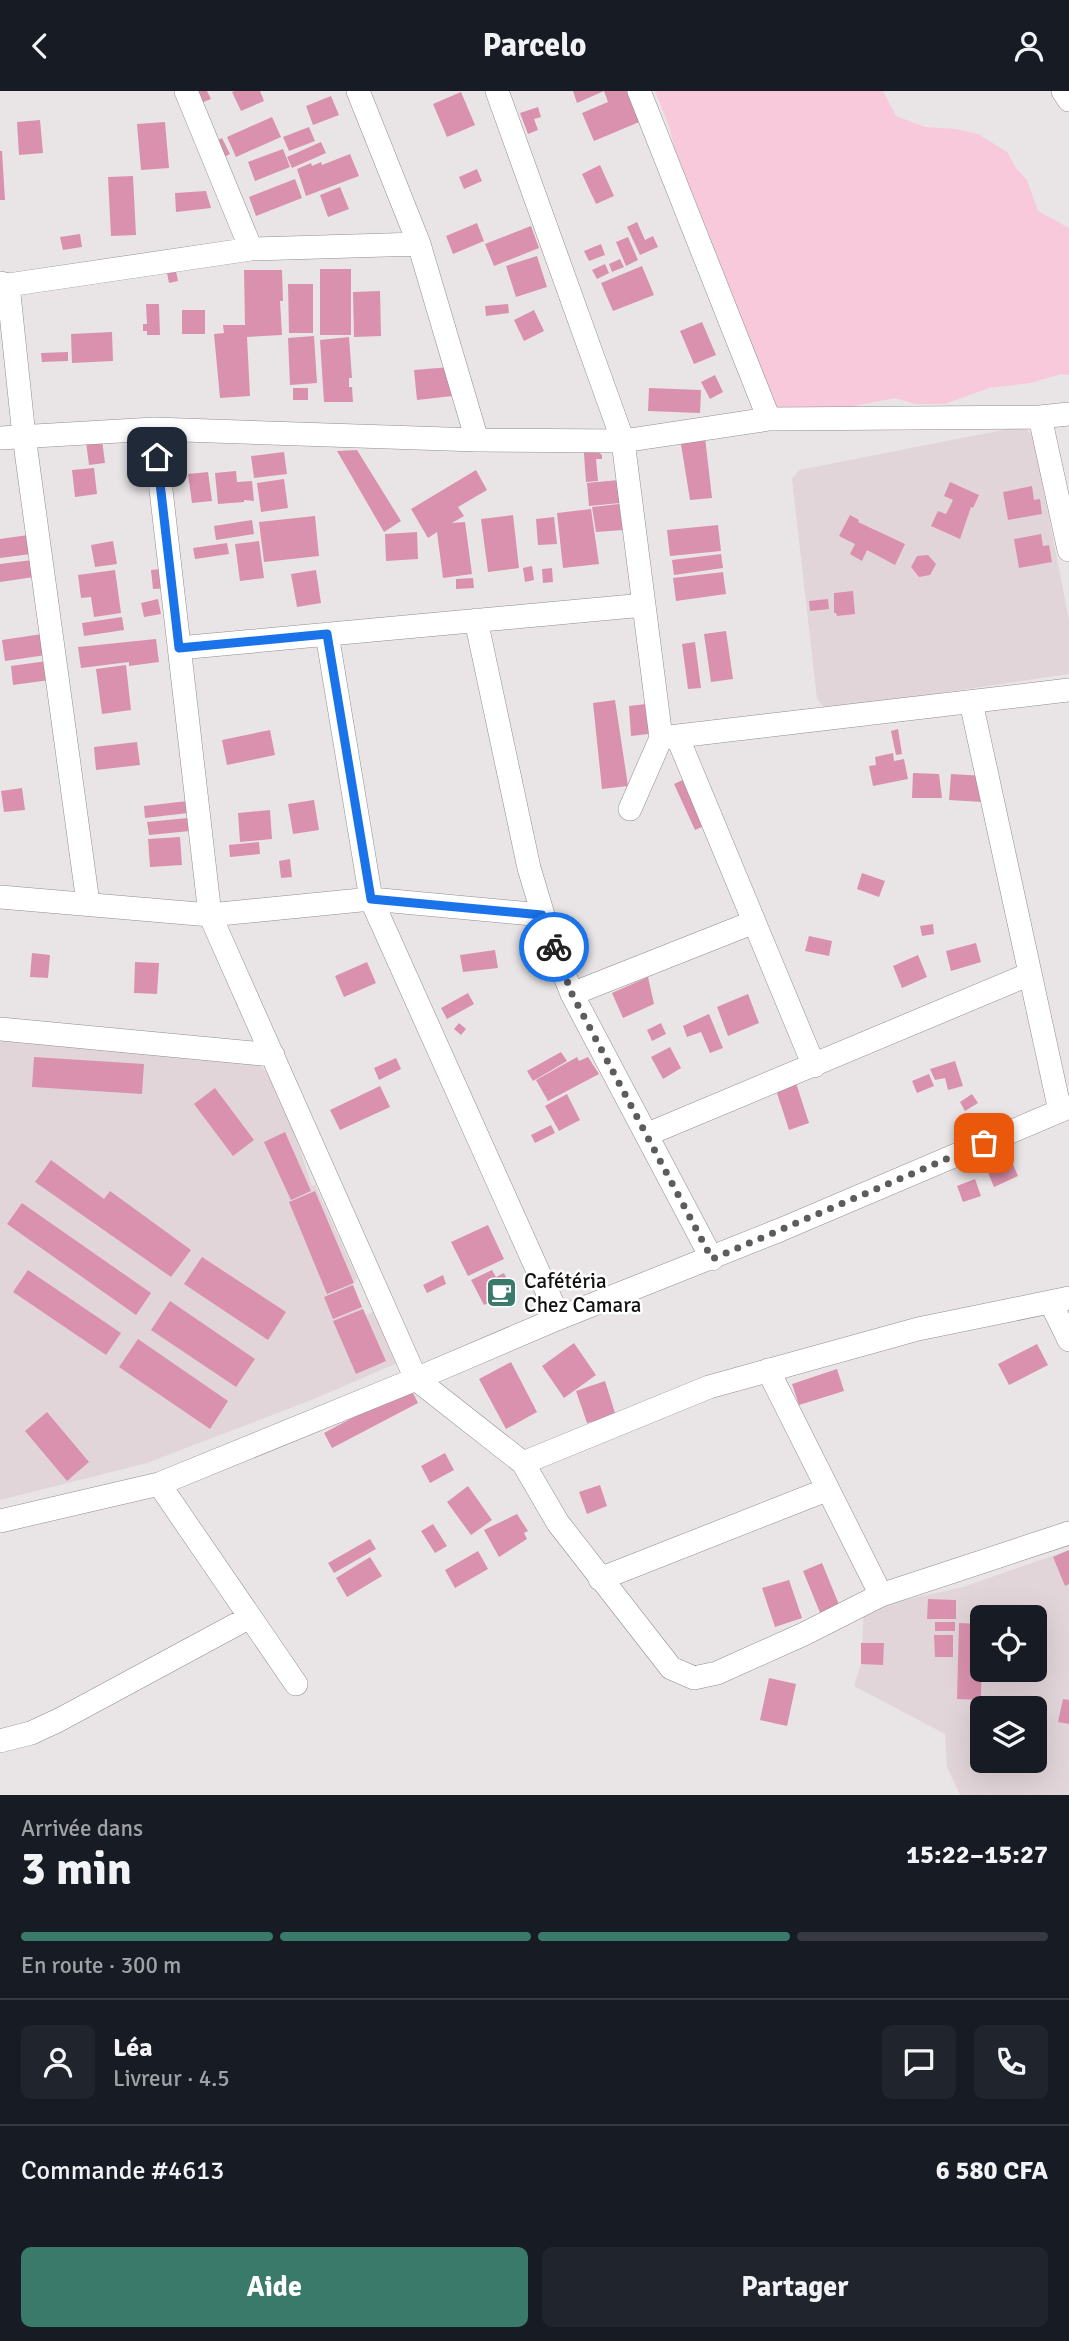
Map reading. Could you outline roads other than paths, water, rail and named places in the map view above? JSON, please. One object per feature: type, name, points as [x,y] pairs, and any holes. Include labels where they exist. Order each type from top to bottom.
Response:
[{"type":"street","points":[[187,91],[251,249]]},
{"type":"street","points":[[358,91],[419,243],[477,440]]},
{"type":"street","points":[[497,91],[623,441],[643,605],[668,737],[754,922],[814,1066]]},
{"type":"street","points":[[639,91],[769,419]]},
{"type":"street","points":[[1063,91],[1069,100]]},
{"type":"street","points":[[88,904],[4,284],[251,249],[419,243]]},
{"type":"street","points":[[0,438],[154,429],[477,440],[623,441],[769,419],[1040,417],[1069,414]]},
{"type":"street","points":[[1040,417],[1069,550]]},
{"type":"street","points":[[154,429],[210,915],[416,1379],[523,1463],[558,1523],[600,1579],[671,1668],[694,1678],[717,1673],[804,1634],[881,1595],[1069,1533]]},
{"type":"street","points":[[179,648],[643,605]]},
{"type":"street","points":[[476,621],[529,868],[542,915],[572,994],[712,1259]]},
{"type":"street","points":[[327,634],[371,899],[559,1318]]},
{"type":"street","points":[[668,737],[1069,690]]},
{"type":"street","points":[[0,1521],[159,1483],[559,1318],[712,1259],[1065,1109],[1030,974],[971,702]]},
{"type":"street","points":[[630,809],[668,737]]},
{"type":"street","points":[[0,897],[210,915],[371,899],[542,915]]},
{"type":"street","points":[[572,994],[754,922]]},
{"type":"street","points":[[648,1134],[1030,974]]},
{"type":"street","points":[[0,1029],[273,1055]]},
{"type":"street","points":[[523,1463],[709,1387],[918,1329],[1060,1301],[1069,1340]]},
{"type":"street","points":[[768,1370],[881,1595]]},
{"type":"street","points":[[159,1483],[296,1684]]},
{"type":"street","points":[[600,1579],[826,1490]]},
{"type":"street","points":[[0,1741],[31,1733],[59,1720],[250,1617]]},
{"type":"place","name":"Cafétéria Chez Camara","points":[[501,1293]]}]
